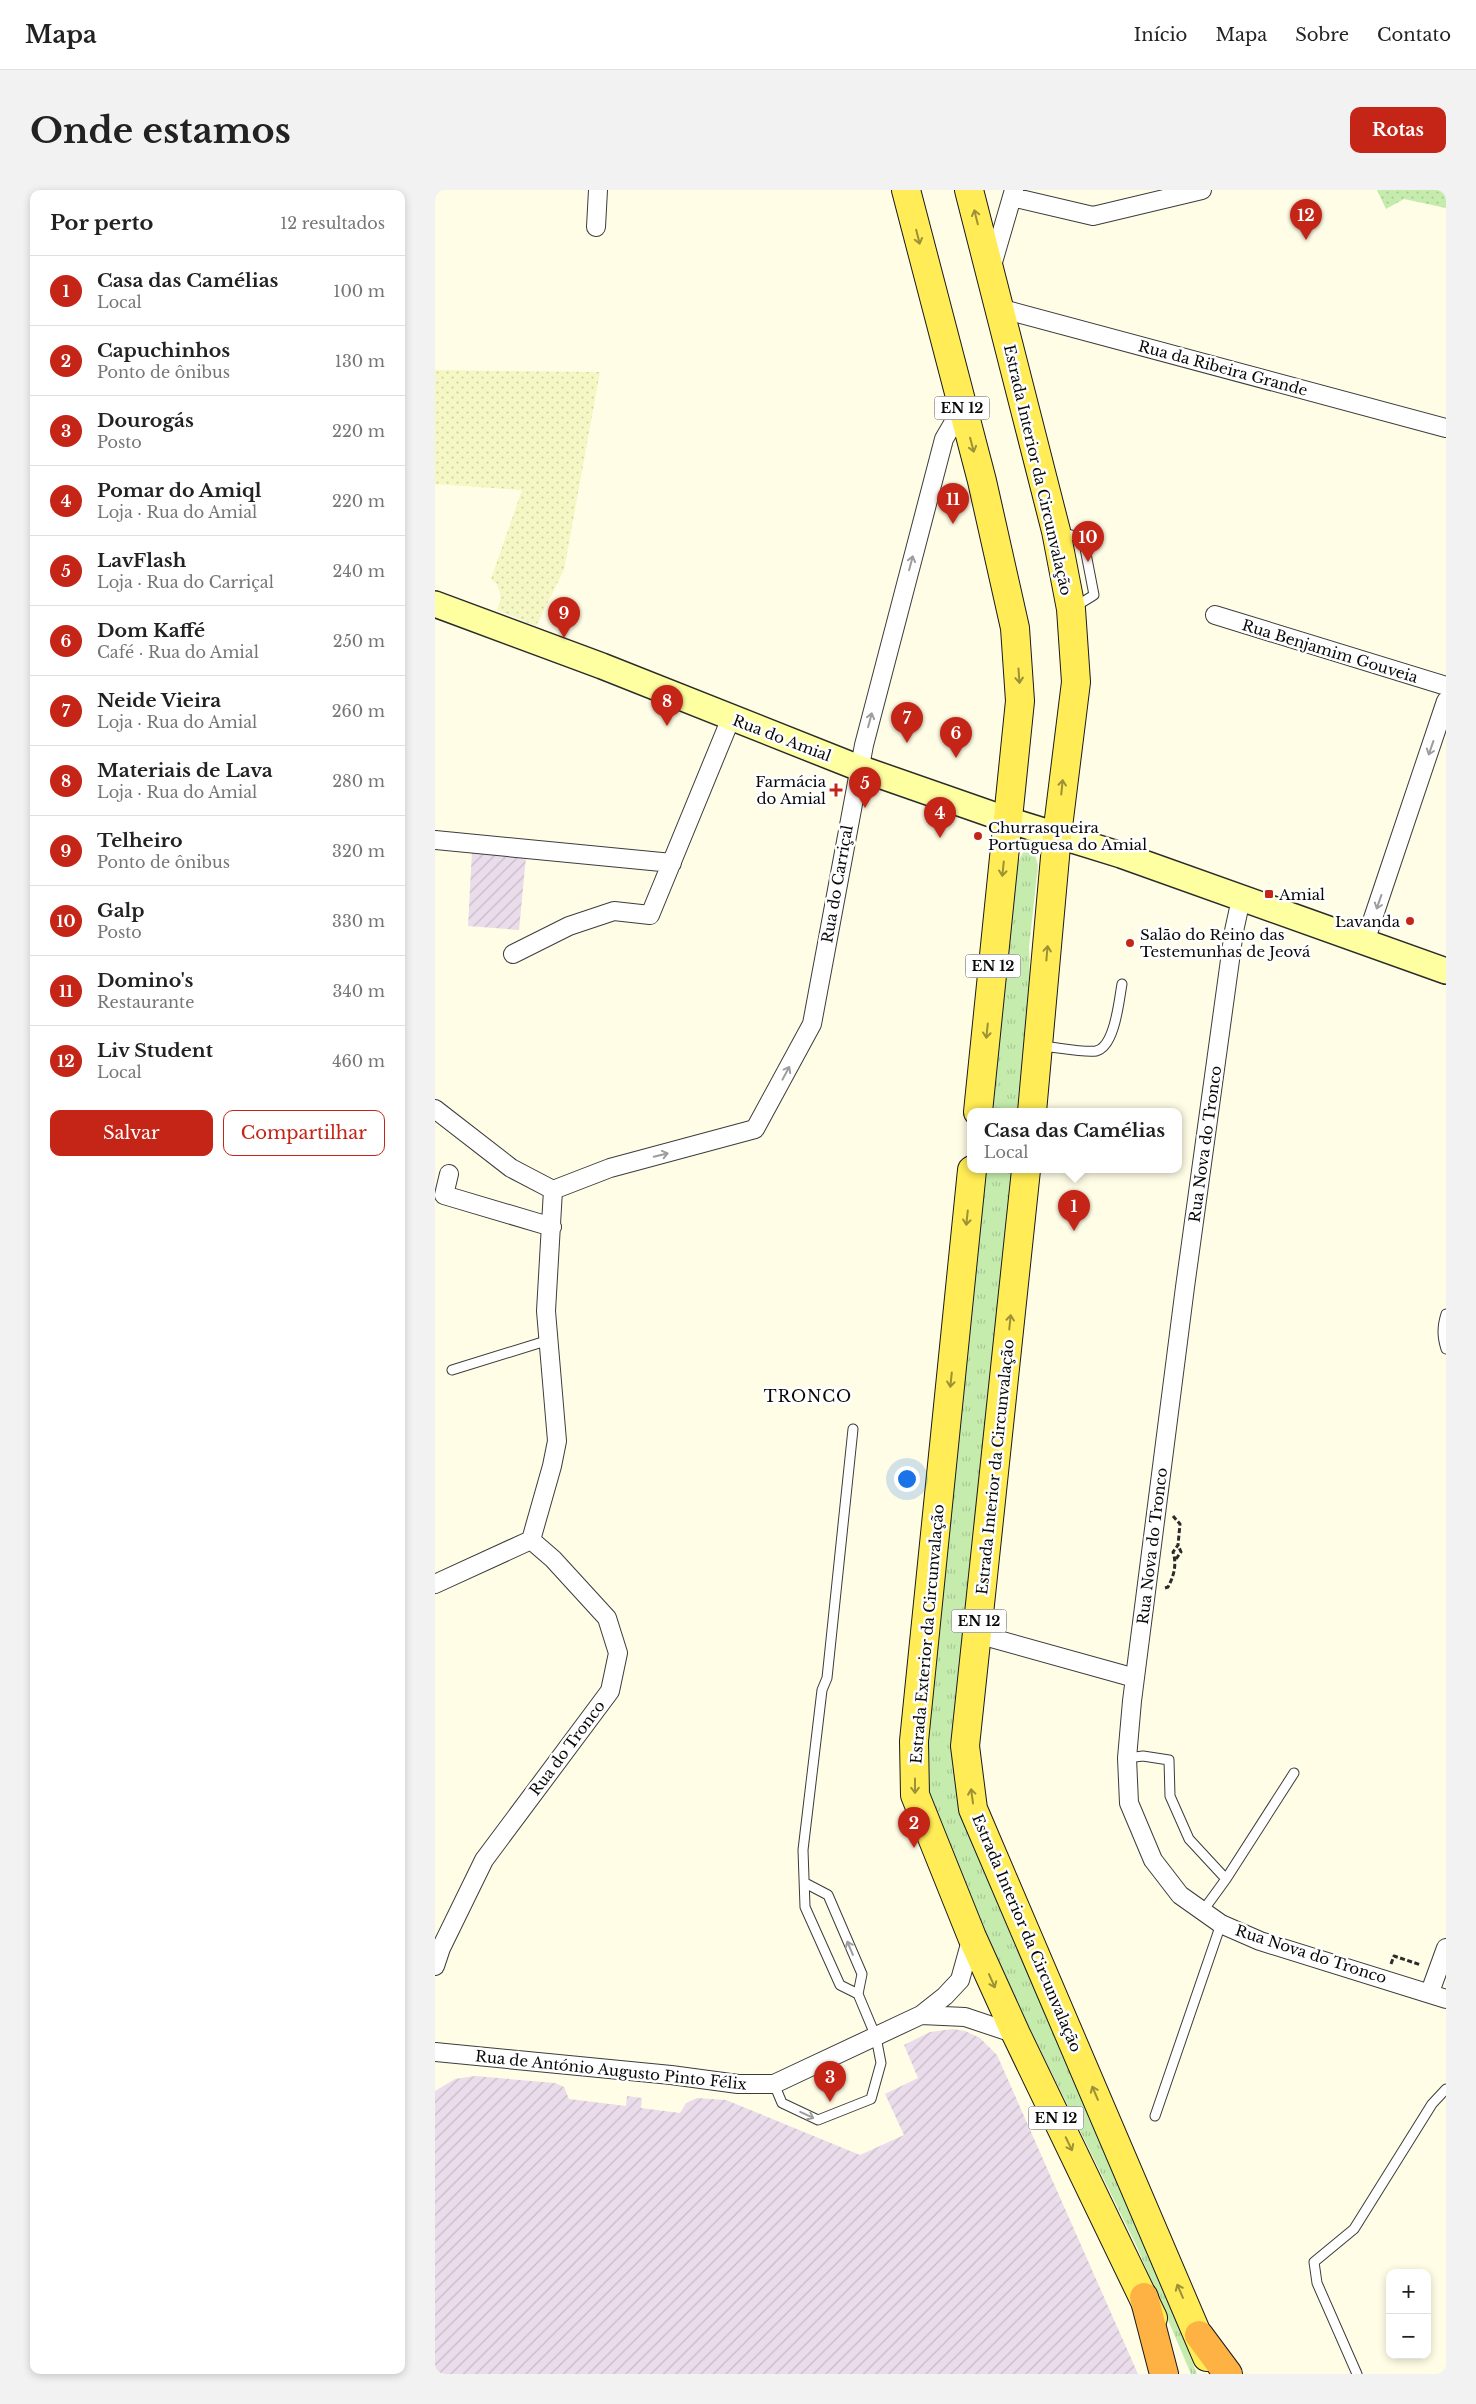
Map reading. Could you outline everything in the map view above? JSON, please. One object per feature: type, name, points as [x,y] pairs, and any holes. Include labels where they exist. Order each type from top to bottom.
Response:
[{"type":"highway","points":[[1144,2297],[1164,2374]]},
{"type":"highway","points":[[1199,2335],[1228,2374]]},
{"type":"main road","name":"EN 12","points":[[906,190],[982,481],[1015,628],[1020,701],[978,1108]]},
{"type":"main road","name":"Estrada Interior da Circunvalação","points":[[969,190],[1056,531],[1071,609],[1076,682],[1057,836],[1032,1108]]},
{"type":"main road","name":"Rua do Amial","points":[[435,604],[602,666],[859,768],[1009,820],[1121,856],[1446,971]]},
{"type":"main road","name":"Estrada Exterior da Circunvalação","points":[[972,1173],[914,1741],[915,1795],[972,1937],[1015,2034],[1144,2297],[1175,2374]]},
{"type":"main road","name":"Estrada Interior da Circunvalação","points":[[1026,1173],[965,1746],[973,1809],[1199,2335],[1213,2374]]},
{"type":"street","points":[[596,227],[598,190]]},
{"type":"street","points":[[991,272],[1013,193],[1093,216],[1202,190]]},
{"type":"street","name":"Rua da Ribeira Grande","points":[[999,308],[1446,428]]},
{"type":"street","name":"Rua do Carriçal","points":[[553,1190],[610,1168],[755,1129],[812,1024],[859,768],[944,439],[962,408]]},
{"type":"street","name":"Rua Benjamim Gouveia","points":[[1215,615],[1446,686]]},
{"type":"street","points":[[1365,942],[1446,701]]},
{"type":"street","points":[[513,954],[569,926],[614,911],[650,916],[731,718]]},
{"type":"street","points":[[435,840],[672,862]]},
{"type":"street","name":"Rua Nova do Tronco","points":[[1241,899],[1185,1287],[1135,1678],[1127,1758],[1129,1803],[1153,1860],[1180,1895],[1221,1924],[1260,1941],[1438,1995]]},
{"type":"street","points":[[435,1109],[511,1168],[553,1190],[546,1311],[557,1441],[552,1466],[531,1540],[435,1584]]},
{"type":"street","points":[[449,1174],[444,1195],[552,1227]]},
{"type":"street","name":"Rua do Tronco","points":[[435,1966],[441,1948],[484,1860],[610,1691],[618,1652],[607,1618],[553,1558],[531,1540]]},
{"type":"street","points":[[977,1634],[1135,1678]]},
{"type":"street","name":"Rua de António Augusto Pinto Félix","points":[[435,2052],[671,2075],[738,2084],[774,2084],[921,2015],[945,1996],[960,1980],[972,1937]]},
{"type":"street","points":[[1438,1995],[1438,1971],[1446,1948]]},
{"type":"street","name":"Rua de António Augusto Pinto Félix","points":[[921,2015],[965,2017],[1015,2034]]},
{"type":"lane","points":[[1039,1046],[1097,1051],[1107,1044],[1113,1034],[1122,984]]},
{"type":"lane","points":[[1446,1314],[1442,1324],[1446,1349]]},
{"type":"lane","points":[[452,1370],[549,1340]]},
{"type":"lane","points":[[853,1429],[827,1678],[822,1690],[803,1850],[805,1907],[840,1985],[858,1994]]},
{"type":"lane","points":[[1127,1758],[1143,1756],[1169,1760],[1170,1796],[1189,1839],[1226,1879]]},
{"type":"lane","points":[[1202,1912],[1226,1879],[1294,1773]]},
{"type":"lane","points":[[774,2084],[781,2103],[818,2120],[871,2099],[881,2063],[876,2037],[858,1994],[862,1974],[827,1895],[805,1883]]},
{"type":"lane","points":[[1155,2116],[1221,1924]]},
{"type":"lane","points":[[1357,2374],[1317,2283],[1314,2262],[1354,2229],[1432,2104],[1446,2089]]},
{"type":"path","points":[[1171,1514],[1181,1524],[1178,1545],[1181,1552],[1175,1560]]},
{"type":"path","points":[[1162,1590],[1168,1587],[1173,1579],[1175,1560],[1172,1552],[1178,1545]]},
{"type":"path","points":[[1386,1979],[1394,1956],[1438,1971]]},
{"type":"shaded area","points":[[472,851],[526,857],[519,930],[468,926]]},
{"type":"shaded area","points":[[953,2029],[965,2031],[980,2038],[997,2055],[1138,2374],[435,2374],[435,2091],[455,2079],[475,2076],[555,2083],[564,2087],[569,2099],[626,2106],[627,2096],[642,2098],[641,2108],[680,2113],[686,2103],[697,2098],[726,2100],[860,2155],[904,2135],[885,2094],[918,2078],[904,2045],[930,2032]]},
{"type":"green space","points":[[1377,190],[1446,190],[1446,208],[1404,199],[1386,209]]},
{"type":"green space","points":[[435,370],[600,372],[564,570],[536,626],[497,610],[501,597],[497,584],[491,579],[522,490],[435,484]]},
{"type":"green space","points":[[1025,849],[1034,851],[1038,865],[1029,947],[1030,988],[1020,1108],[988,1108],[1016,865]]},
{"type":"green space","points":[[982,1173],[1014,1173],[955,1754],[1197,2374],[1191,2374],[1137,2247],[988,1943],[926,1796],[923,1757]]},
{"type":"place","name":"Liv Student","points":[[1306,240]]},
{"type":"place","name":"Domino's","points":[[953,524]]},
{"type":"place","name":"Galp","points":[[1088,562]]},
{"type":"place","name":"Telheiro","points":[[564,638]]},
{"type":"place","name":"Materiais de Lava","points":[[667,726]]},
{"type":"place","name":"Neide Vieira","points":[[907,743]]},
{"type":"place","name":"Dom Kaffé","points":[[956,758]]},
{"type":"place","name":"Farmácia do Amial","points":[[836,790]]},
{"type":"place","name":"LavFlash","points":[[865,808]]},
{"type":"place","name":"Churrasqueira Portuguesa do Amial","points":[[978,836]]},
{"type":"place","name":"Pomar do Amiql","points":[[940,838]]},
{"type":"place","name":"Amial","points":[[1269,894]]},
{"type":"place","name":"Lavanda","points":[[1410,921]]},
{"type":"place","name":"Salão do Reino das Testemunhas de Jeová","points":[[1130,943]]},
{"type":"place","name":"Casa das Camélias","points":[[1074,1231]]},
{"type":"place","name":"Capuchinhos","points":[[914,1848]]},
{"type":"place","name":"Dourogás","points":[[830,2102]]},
{"type":"district","name":"TRONCO","points":[[808,1396]]}]
